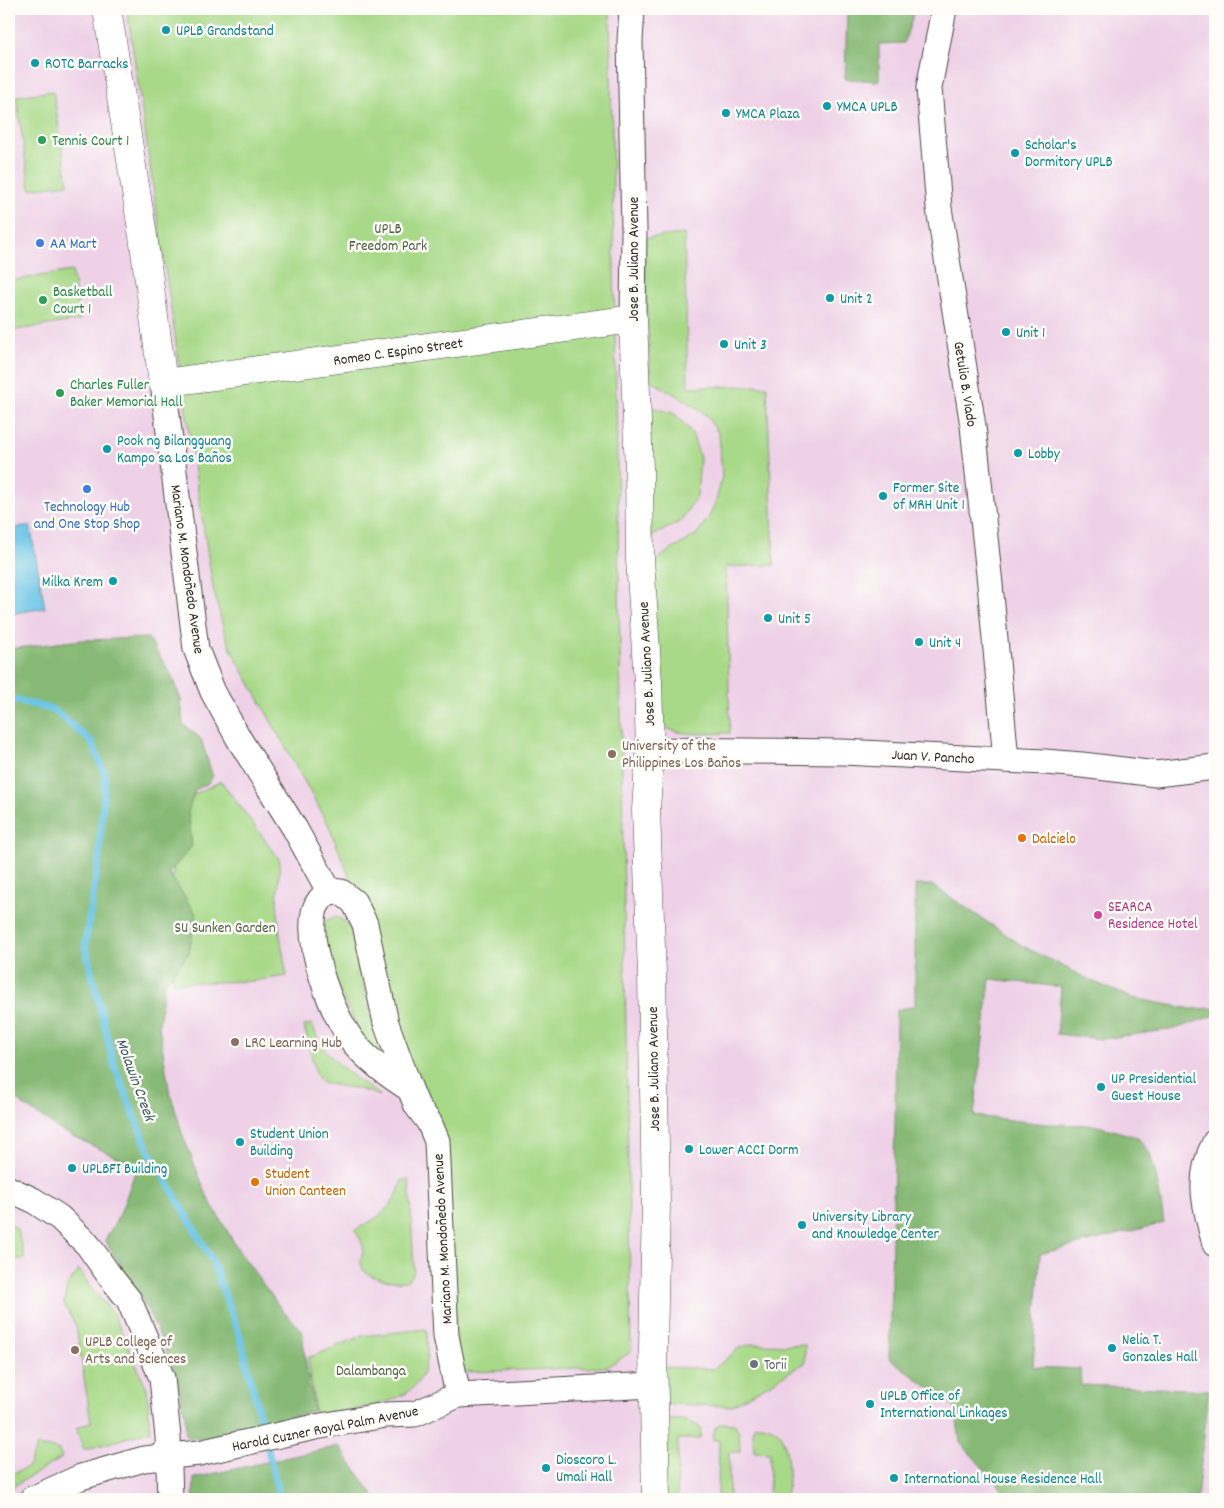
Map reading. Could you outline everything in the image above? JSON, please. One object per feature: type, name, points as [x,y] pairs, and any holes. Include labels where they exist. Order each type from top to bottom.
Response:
[{"type":"street","name":"Mariano M. Mondoñedo Avenue","points":[[107,9],[143,236],[196,649],[213,692],[295,829],[329,892]]},
{"type":"street","name":"Jose B. Juliano Avenue","points":[[632,9],[630,41],[634,230],[633,318],[639,470],[640,559],[648,682],[650,750],[646,810],[656,1203],[653,1385],[656,1499]]},
{"type":"street","name":"Getulio B. Viado","points":[[944,9],[929,88],[938,208],[973,426],[1006,760]]},
{"type":"street","name":"Romeo C. Espino Street","points":[[163,383],[633,318]]},
{"type":"street","name":"Juan V. Pancho","points":[[650,750],[843,752],[1082,765],[1156,774],[1215,767]]},
{"type":"street","name":"Mariano M. Mondoñedo Avenue","points":[[410,1090],[367,1058],[354,1042],[340,1019],[321,978],[313,934],[314,912],[319,900],[329,892],[340,892],[354,902],[365,924],[386,1023],[410,1090],[417,1106],[429,1122],[437,1141],[446,1336],[458,1395]]},
{"type":"street","points":[[1215,1142],[1204,1174],[1204,1190],[1215,1244]]},
{"type":"street","points":[[9,1189],[33,1200],[60,1218],[88,1244],[129,1300],[162,1378],[169,1457],[170,1499]]},
{"type":"street","name":"Harold Cuzner Royal Palm Avenue","points":[[32,1499],[81,1477],[144,1459],[199,1453],[316,1427],[386,1415],[414,1414],[458,1395],[653,1385]]},
{"type":"shaded area","name":"University of the Philippines Los Baños","points":[[9,9],[1215,9],[1215,1499],[9,1499]]},
{"type":"green space","name":"UPLB Freedom Park","points":[[127,9],[610,9],[631,1352],[607,1367],[466,1372],[459,1370],[440,1135],[403,1071],[365,916],[328,824],[232,651],[224,631],[213,588]]},
{"type":"green space","points":[[847,9],[915,9],[904,43],[879,44],[879,81],[845,79]]},
{"type":"green space","name":"Tennis Court 1","points":[[53,91],[68,184],[30,189],[16,96]]},
{"type":"green space","points":[[684,234],[688,387],[767,386],[774,565],[726,567],[730,733],[697,734],[679,732],[665,727],[657,718],[650,566],[663,555],[696,535],[709,517],[717,498],[722,476],[719,434],[706,415],[650,380],[644,238]]},
{"type":"green space","name":"Basketball Court 1","points":[[72,271],[80,320],[9,331],[9,281]]},
{"type":"green space","points":[[648,406],[675,414],[692,433],[700,458],[697,496],[680,522],[650,537]]},
{"type":"green space","points":[[148,638],[171,674],[181,700],[183,724],[201,739],[213,777],[207,784],[195,790],[188,812],[192,846],[169,873],[196,914],[189,953],[164,985],[159,1026],[169,1089],[184,1139],[208,1198],[239,1251],[282,1310],[302,1330],[314,1411],[199,1439],[189,1438],[186,1435],[185,1415],[175,1373],[157,1329],[139,1294],[105,1240],[120,1214],[137,1167],[60,1130],[9,1095],[9,649],[82,640]]},
{"type":"green space","name":"SU Sunken Garden","points":[[221,781],[280,862],[277,903],[280,936],[287,976],[253,981],[173,983],[172,881],[182,801]]},
{"type":"green space","points":[[915,885],[932,885],[1023,946],[1090,980],[1132,998],[1192,1009],[1215,1008],[1215,1015],[1175,1029],[1101,1039],[1057,1034],[1061,987],[990,979],[974,1116],[1046,1124],[1094,1125],[1137,1137],[1150,1153],[1158,1184],[1164,1223],[1040,1254],[1033,1367],[1080,1369],[1081,1385],[1209,1390],[1197,1499],[1007,1499],[1008,1496],[960,1442],[955,1407],[889,1358],[896,1010],[915,1006]]},
{"type":"green space","points":[[336,917],[344,921],[350,928],[366,998],[381,1049],[380,1055],[368,1049],[331,975],[322,927],[326,920]]},
{"type":"green space","points":[[312,1024],[320,1043],[326,1051],[348,1072],[381,1096],[358,1089],[322,1083],[316,1074],[304,1026]]},
{"type":"green space","points":[[402,1180],[409,1180],[414,1269],[412,1276],[408,1280],[382,1280],[364,1271],[361,1263],[363,1246],[355,1230],[385,1211],[395,1199]]},
{"type":"green space","points":[[9,1223],[17,1229],[25,1259],[9,1259]]},
{"type":"green space","points":[[79,1270],[91,1288],[113,1313],[147,1389],[150,1431],[84,1450],[76,1428],[91,1422],[76,1326],[64,1304],[67,1286]]},
{"type":"green space","name":"Dalambanga","points":[[426,1329],[427,1355],[420,1379],[413,1388],[395,1399],[385,1402],[316,1417],[308,1358],[362,1336]]},
{"type":"green space","points":[[752,1344],[805,1345],[805,1363],[731,1406],[658,1404],[661,1367],[714,1369],[739,1348]]},
{"type":"green space","points":[[669,1420],[686,1421],[701,1428],[700,1439],[678,1439],[677,1499],[664,1499],[663,1423]]},
{"type":"green space","points":[[725,1423],[735,1424],[739,1432],[740,1452],[729,1452],[729,1499],[718,1499],[719,1440],[713,1440],[715,1427]]},
{"type":"green space","points":[[755,1425],[772,1428],[777,1431],[784,1444],[788,1464],[788,1484],[785,1499],[769,1499],[770,1453],[754,1452],[753,1429]]},
{"type":"green space","points":[[37,1446],[58,1449],[62,1458],[9,1489],[9,1475],[28,1467]]},
{"type":"green space","points":[[339,1446],[376,1499],[193,1499],[194,1478]]},
{"type":"water","points":[[30,525],[45,608],[9,614],[9,529]]},
{"type":"waterway","name":"Molawin Creek","points":[[9,698],[54,710],[92,742],[105,775],[99,857],[85,946],[114,1065],[147,1147],[211,1258],[240,1336],[280,1499]]},
{"type":"place","name":"UPLB Grandstand","points":[[166,30]]},
{"type":"place","name":"ROTC Barracks","points":[[35,63]]},
{"type":"place","name":"YMCA UPLB","points":[[827,106]]},
{"type":"place","name":"YMCA Plaza","points":[[726,113]]},
{"type":"place","name":"Tennis Court 1","points":[[42,140]]},
{"type":"place","name":"Scholar's Dormitory UPLB","points":[[1015,153]]},
{"type":"place","name":"AA Mart","points":[[40,243]]},
{"type":"place","name":"Unit 2","points":[[830,298]]},
{"type":"place","name":"Basketball Court 1","points":[[43,300]]},
{"type":"place","name":"Unit 1","points":[[1006,332]]},
{"type":"place","name":"Unit 3","points":[[724,344]]},
{"type":"place","name":"Charles Fuller Baker Memorial Hall","points":[[60,393]]},
{"type":"place","name":"Pook ng Bilangguang Kampo sa Los Baños","points":[[107,449]]},
{"type":"place","name":"Lobby","points":[[1018,453]]},
{"type":"place","name":"Technology Hub and One Stop Shop","points":[[87,489]]},
{"type":"place","name":"Former Site of MRH Unit 1","points":[[883,496]]},
{"type":"place","name":"Milka Krem","points":[[113,581]]},
{"type":"place","name":"Unit 5","points":[[768,618]]},
{"type":"place","name":"Unit 4","points":[[919,642]]},
{"type":"place","name":"University of the Philippines Los Baños","points":[[612,754]]},
{"type":"place","name":"Dalcielo","points":[[1022,838]]},
{"type":"place","name":"SEARCA Residence Hotel","points":[[1098,915]]},
{"type":"place","name":"LRC Learning Hub","points":[[235,1042]]},
{"type":"place","name":"UP Presidential Guest House","points":[[1101,1087]]},
{"type":"place","name":"Student Union Building","points":[[240,1142]]},
{"type":"place","name":"Lower ACCI Dorm","points":[[689,1149]]},
{"type":"place","name":"UPLBFI Building","points":[[72,1168]]},
{"type":"place","name":"Student Union Canteen","points":[[255,1182]]},
{"type":"place","name":"University Library and Knowledge Center","points":[[802,1225]]},
{"type":"place","name":"Nelia T. Gonzales Hall","points":[[1112,1348]]},
{"type":"place","name":"UPLB College of Arts and Sciences","points":[[75,1350]]},
{"type":"place","name":"Torii","points":[[754,1364]]},
{"type":"place","name":"UPLB Office of International Linkages","points":[[870,1404]]},
{"type":"place","name":"Dioscoro L. Umali Hall","points":[[546,1468]]},
{"type":"place","name":"International House Residence Hall","points":[[894,1478]]}]
